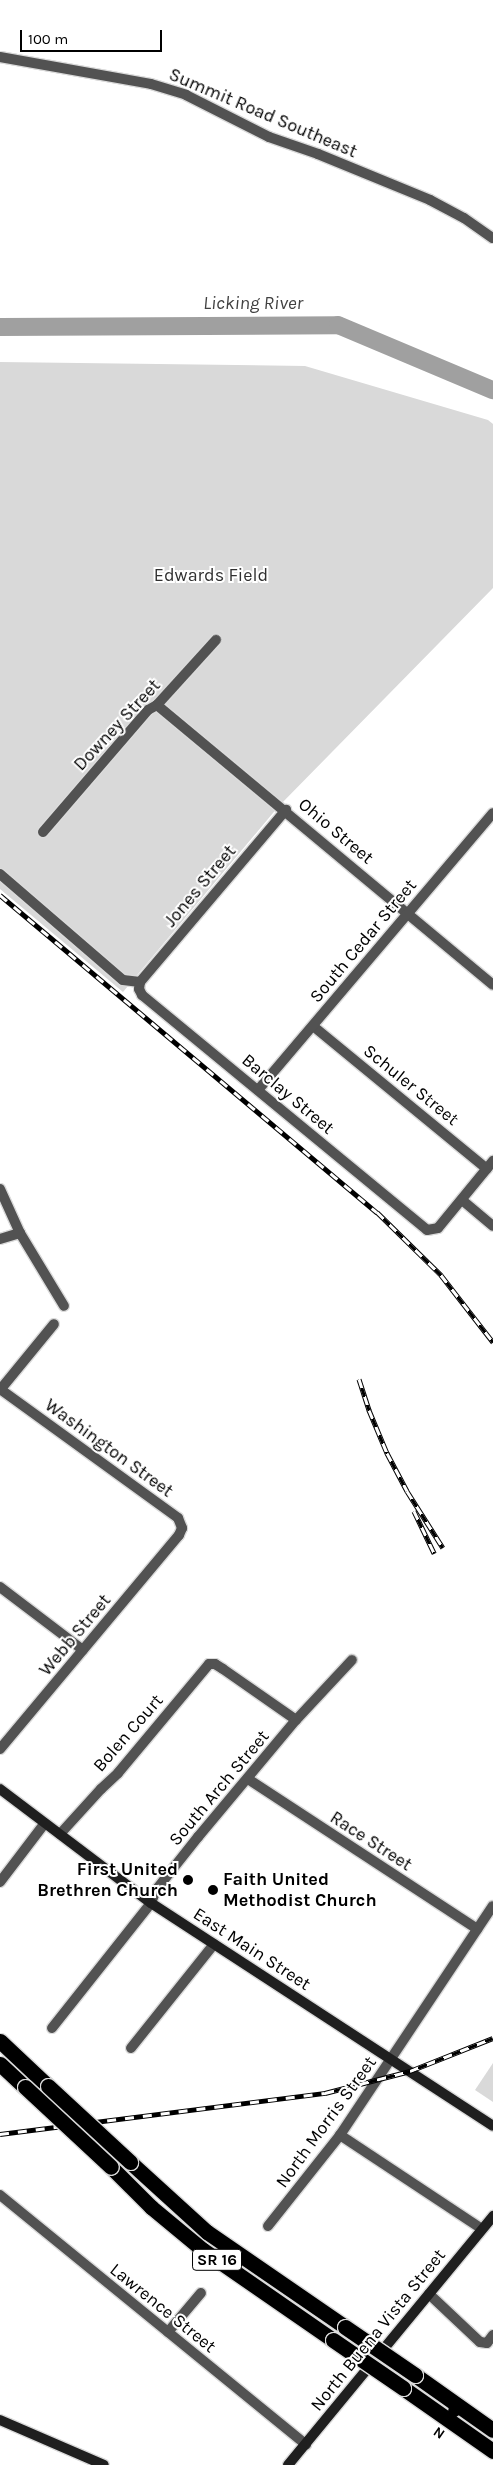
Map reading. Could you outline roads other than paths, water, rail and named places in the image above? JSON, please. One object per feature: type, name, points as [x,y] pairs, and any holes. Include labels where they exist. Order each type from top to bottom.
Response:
[{"type":"highway","name":"SR 16","points":[[0,2041],[207,2232],[493,2430]]},
{"type":"highway","name":"SR 16","points":[[0,2064],[111,2167],[151,2207],[203,2250],[493,2451]]},
{"type":"main road","name":"East Main Street","points":[[0,1790],[151,1903],[493,2126]]},
{"type":"main road","name":"North Buena Vista Street","points":[[288,2465],[493,2216]]},
{"type":"main road","points":[[0,2420],[104,2465]]},
{"type":"street","name":"Summit Road Southeast","points":[[0,57],[151,84],[186,95],[269,137],[318,154],[430,200],[464,218],[493,238]]},
{"type":"street","name":"Downey Street","points":[[43,832],[148,710],[157,705],[216,640]]},
{"type":"street","name":"Ohio Street","points":[[157,705],[286,810],[493,984]]},
{"type":"street","name":"Jones Street","points":[[140,982],[286,810]]},
{"type":"street","name":"South Cedar Street","points":[[258,1090],[493,813]]},
{"type":"street","points":[[0,874],[122,980],[140,982]]},
{"type":"street","name":"Barclay Street","points":[[140,982],[142,995],[422,1228],[427,1230],[438,1228],[462,1200]]},
{"type":"street","name":"Schuler Street","points":[[313,1026],[490,1165]]},
{"type":"street","points":[[490,1165],[462,1200],[493,1226]]},
{"type":"street","points":[[0,1189],[20,1233],[64,1306]]},
{"type":"street","points":[[0,1239],[20,1233]]},
{"type":"street","points":[[0,1389],[54,1324]]},
{"type":"street","name":"Washington Street","points":[[0,1389],[178,1518],[182,1530],[174,1541]]},
{"type":"street","name":"Webb Street","points":[[0,1750],[174,1541]]},
{"type":"street","points":[[0,1587],[83,1650]]},
{"type":"street","name":"South Arch Street","points":[[52,2028],[151,1903],[162,1882],[296,1720],[352,1660]]},
{"type":"street","name":"Bolen Court","points":[[60,1834],[101,1788],[118,1773],[206,1667],[212,1664],[223,1668],[296,1720]]},
{"type":"street","name":"Race Street","points":[[248,1779],[477,1929]]},
{"type":"street","points":[[0,1882],[45,1823]]},
{"type":"street","name":"North Morris Street","points":[[268,2226],[340,2135],[493,1906]]},
{"type":"street","points":[[131,2048],[214,1944]]},
{"type":"street","points":[[340,2135],[482,2229]]},
{"type":"street","name":"Lawrence Street","points":[[0,2195],[306,2445]]},
{"type":"street","points":[[168,2332],[201,2293]]},
{"type":"street","points":[[429,2294],[480,2342],[487,2343],[493,2335]]},
{"type":"waterway","name":"Licking River","points":[[0,327],[338,325],[493,390]]},
{"type":"railway","points":[[0,895],[377,1212],[441,1275],[493,1342]]},
{"type":"railway","points":[[359,1379],[369,1410],[387,1453],[407,1491],[443,1548]]},
{"type":"railway","points":[[414,1511],[434,1553]]},
{"type":"railway","points":[[0,2134],[325,2093],[410,2071],[493,2038]]},
{"type":"place","name":"First United Brethren Church","points":[[188,1880]]},
{"type":"place","name":"Faith United Methodist Church","points":[[213,1890]]},
{"type":"park label","name":"Edwards Field","points":[[211,575]]}]
